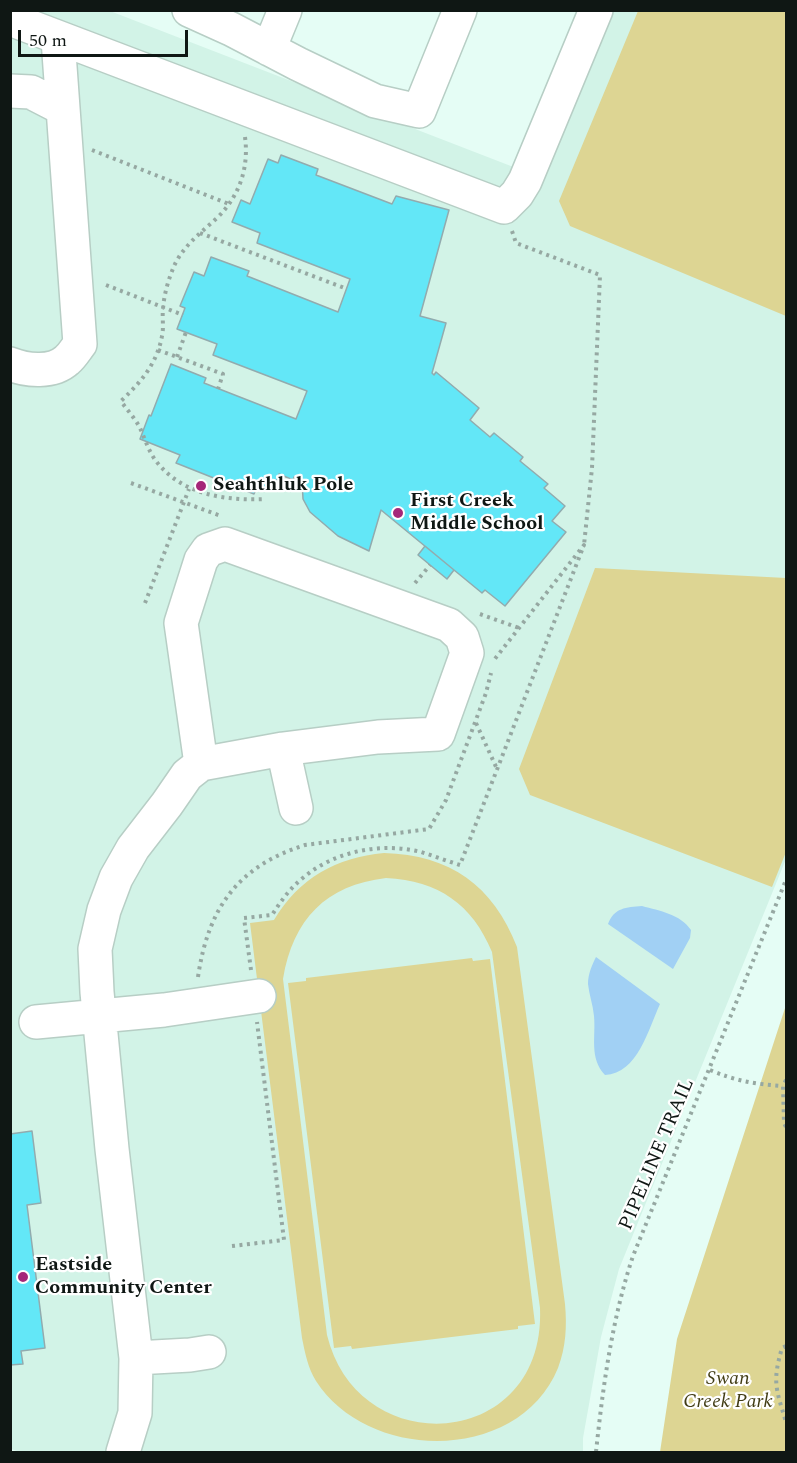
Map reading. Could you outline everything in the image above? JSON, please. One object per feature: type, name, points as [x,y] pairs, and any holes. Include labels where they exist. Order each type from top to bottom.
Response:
[{"type":"street","points":[[189,10],[375,101],[419,111],[460,10]]},
{"type":"street","points":[[269,49],[285,10]]},
{"type":"street","points":[[10,19],[504,207],[517,194],[525,180],[596,10]]},
{"type":"street","points":[[10,364],[45,370],[66,361],[80,344],[58,39]]},
{"type":"street","points":[[10,91],[31,92],[62,108]]},
{"type":"street","points":[[123,1452],[135,1413],[136,1358],[112,1149],[95,949],[104,909],[116,878],[133,848],[187,775],[201,764],[283,749],[378,737],[438,734],[466,653],[462,637],[449,625],[225,544],[208,550],[201,560],[181,623],[201,764]]},
{"type":"street","points":[[283,749],[296,808]]},
{"type":"street","points":[[36,1022],[164,1010],[257,997]]},
{"type":"street","points":[[136,1358],[209,1352]]},
{"type":"path","points":[[244,127],[247,152],[245,171],[236,195],[219,216],[182,251],[174,267],[163,307],[162,336],[154,362],[140,384],[121,401],[139,426],[155,460],[170,476],[189,489],[215,497],[266,499]]},
{"type":"path","points":[[88,149],[229,204]]},
{"type":"path","points":[[232,1246],[284,1240],[257,997],[244,918],[272,915],[284,896],[304,876],[331,860],[359,851],[387,848],[420,852],[460,865],[584,545],[592,468],[600,274],[516,243],[504,207]]},
{"type":"path","points":[[200,233],[346,289]]},
{"type":"path","points":[[106,285],[183,315]]},
{"type":"path","points":[[177,357],[186,332]]},
{"type":"path","points":[[158,350],[224,374],[218,389]]},
{"type":"path","points":[[145,603],[189,489]]},
{"type":"path","points":[[199,984],[200,960],[217,910],[235,886],[259,866],[285,851],[305,845],[429,829],[446,800],[486,693],[495,659],[584,545]]},
{"type":"path","points":[[410,588],[430,565]]},
{"type":"path","points":[[471,611],[519,628]]},
{"type":"path","points":[[475,723],[497,770]]},
{"type":"path","name":"PIPELINE TRAIL","points":[[596,1452],[606,1371],[624,1285],[633,1256],[786,880]]},
{"type":"path","points":[[710,1070],[734,1080],[752,1084],[783,1086]]},
{"type":"path","points":[[786,1080],[783,1086],[786,1127]]},
{"type":"path","points":[[786,1346],[782,1348],[775,1372],[777,1394],[786,1422]]},
{"type":"shaded area","name":"First Creek Middle School","points":[[11,11],[110,11],[516,168],[584,11],[786,11],[786,859],[619,1269],[601,1337],[583,1438],[583,1452],[20,1452],[11,1449]]},
{"type":"green space","points":[[638,11],[786,11],[786,316],[570,226],[559,201]]},
{"type":"green space","points":[[595,568],[786,578],[786,852],[772,887],[530,795],[519,769]]},
{"type":"green space","points":[[384,853],[408,855],[449,867],[482,891],[495,906],[517,947],[565,1304],[563,1352],[558,1368],[539,1399],[511,1422],[478,1435],[442,1441],[406,1438],[371,1427],[340,1408],[316,1381],[309,1366],[302,1338],[250,923],[274,920],[295,892],[321,872],[335,865]],"holes":[[[386,878],[405,880],[438,890],[464,908],[484,935],[492,952],[540,1308],[534,1355],[514,1391],[483,1413],[447,1423],[410,1420],[374,1405],[345,1376],[327,1335],[283,979],[295,939],[304,923],[330,897],[346,888],[365,882]]]},
{"type":"green space","points":[[472,958],[473,961],[490,959],[535,1324],[518,1326],[518,1329],[352,1349],[351,1346],[334,1348],[288,983],[306,981],[306,978]]},
{"type":"green space","name":"Swan Creek Park","points":[[786,1005],[786,1452],[660,1452],[677,1339]]},
{"type":"water","points":[[642,906],[675,917],[691,930],[690,938],[673,969],[608,924],[621,909]]},
{"type":"water","points":[[596,957],[660,1004],[634,1059],[626,1067],[605,1075],[595,1054],[594,1016],[588,984],[589,973]]},
{"type":"building","points":[[281,155],[318,169],[316,175],[392,204],[396,196],[449,210],[420,316],[446,323],[432,373],[434,375],[436,372],[479,408],[470,420],[490,437],[494,433],[523,457],[520,461],[548,484],[544,488],[565,506],[552,521],[566,532],[505,606],[485,590],[482,593],[381,510],[369,551],[338,536],[310,512],[303,499],[302,480],[294,477],[293,480],[279,474],[273,491],[258,485],[254,494],[176,463],[180,455],[140,439],[171,364],[206,378],[204,383],[296,419],[307,391],[213,355],[217,344],[177,329],[185,308],[180,306],[194,272],[204,276],[211,257],[249,271],[247,276],[338,312],[350,279],[257,243],[260,233],[232,222],[241,200],[250,204],[268,159],[278,163]]},
{"type":"building","points":[[425,546],[454,570],[447,579],[418,555]]},
{"type":"building","name":"Eastside Community Center","points":[[32,1131],[41,1203],[27,1205],[45,1348],[21,1351],[23,1364],[10,1365],[10,1134]]},
{"type":"place","name":"Seahthluk Pole","points":[[201,486]]},
{"type":"place","name":"First Creek Middle School","points":[[398,513]]},
{"type":"place","name":"Eastside Community Center","points":[[23,1277]]}]
